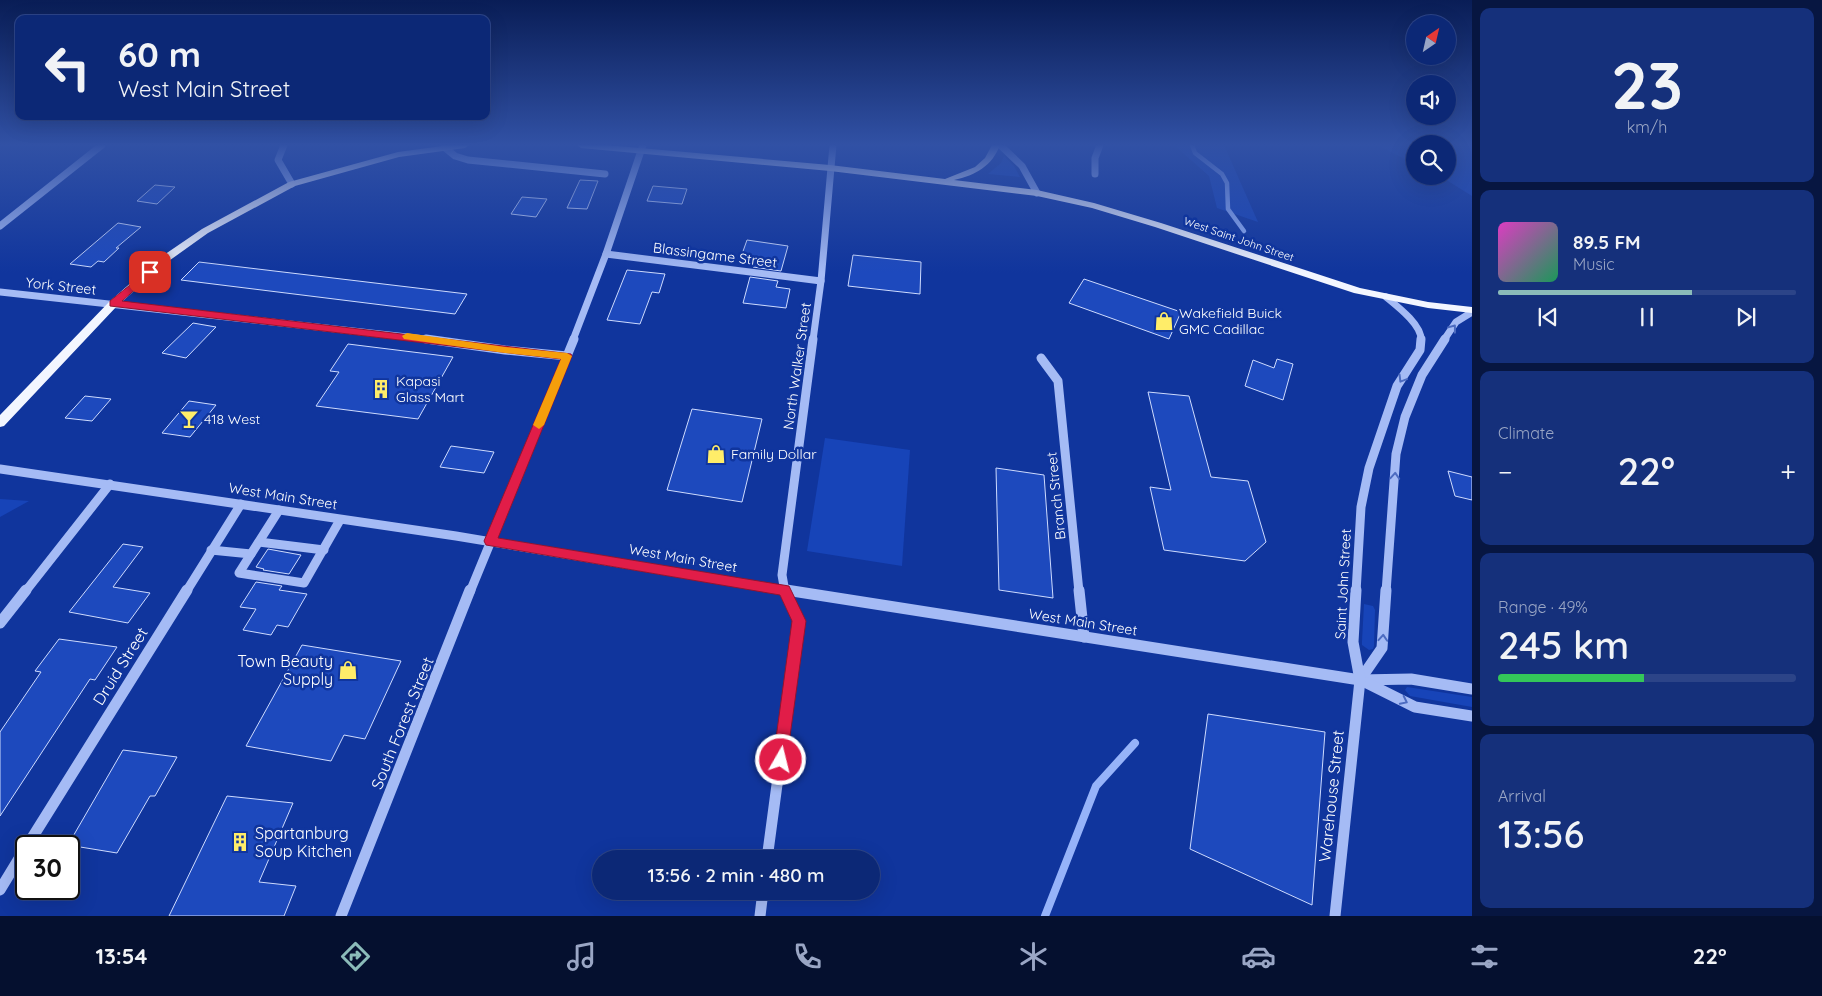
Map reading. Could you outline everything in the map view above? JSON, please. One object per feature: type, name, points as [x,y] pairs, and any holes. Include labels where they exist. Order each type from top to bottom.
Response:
[{"type":"main road","points":[[0,423],[113,304],[162,261],[205,231],[285,188]]},
{"type":"main road","name":"West Saint John Street","points":[[996,188],[1037,193],[1094,206],[1158,225],[1358,291],[1386,298],[1472,311]]},
{"type":"street","points":[[0,226],[48,188]]},
{"type":"street","points":[[490,541],[567,356],[606,254],[629,188]]},
{"type":"street","name":"North Walker Street","points":[[784,590],[782,575],[821,280],[830,188]]},
{"type":"street","points":[[1035,188],[1037,193]]},
{"type":"street","name":"Blassingame Street","points":[[606,254],[821,280]]},
{"type":"street","name":"York Street","points":[[0,292],[382,333],[505,350],[567,356]]},
{"type":"street","name":"Saint John Street","points":[[1360,680],[1353,642],[1360,507],[1369,468],[1384,420],[1398,386],[1420,350],[1421,336],[1409,317],[1386,298]]},
{"type":"street","points":[[1360,680],[1382,648],[1396,454],[1405,417],[1422,376],[1456,322],[1472,311]]},
{"type":"street","name":"Branch Street","points":[[1041,358],[1058,381],[1084,638]]},
{"type":"street","name":"West Main Street","points":[[0,469],[490,541],[1084,638],[1360,680],[1411,679],[1472,689]]},
{"type":"street","points":[[0,623],[110,484]]},
{"type":"street","name":"Druid Street","points":[[34,835],[241,504]]},
{"type":"street","points":[[280,510],[239,573],[304,583],[340,520]]},
{"type":"street","name":"South Forest Street","points":[[341,916],[490,541]]},
{"type":"street","points":[[259,542],[324,550]]},
{"type":"street","points":[[211,550],[251,554]]},
{"type":"street","points":[[769,850],[799,621],[784,590]]},
{"type":"street","name":"West Main Street","points":[[1360,680],[1415,706],[1472,716]]},
{"type":"street","name":"Warehouse Street","points":[[1335,916],[1360,680]]},
{"type":"street","name":"Druid Street","points":[[0,890],[15,866]]},
{"type":"street","points":[[760,916],[762,900]]},
{"type":"shaded area","points":[[1212,188],[1243,188],[1258,222],[1217,208]]},
{"type":"shaded area","points":[[1459,188],[1472,188],[1472,196]]},
{"type":"shaded area","points":[[825,438],[910,450],[902,566],[807,551]]},
{"type":"shaded area","points":[[0,499],[29,501],[0,517]]},
{"type":"shaded area","points":[[1364,604],[1373,606],[1375,610],[1374,646],[1373,649],[1369,650],[1362,645]]},
{"type":"shaded area","points":[[1407,687],[1472,697],[1472,707],[1410,696],[1405,690]]},
{"type":"building","points":[[152,188],[174,188],[157,204],[137,201]]},
{"type":"building","points":[[576,188],[595,188],[587,209],[567,208]]},
{"type":"building","points":[[652,188],[687,189],[682,204],[647,201]]},
{"type":"building","points":[[522,197],[547,199],[536,217],[511,214]]},
{"type":"building","points":[[118,223],[141,227],[116,248],[119,248],[104,262],[98,261],[91,267],[70,264]]},
{"type":"building","points":[[747,240],[788,246],[781,271],[753,267],[755,259],[741,257]]},
{"type":"building","points":[[853,255],[921,262],[920,294],[848,286]]},
{"type":"building","points":[[199,262],[467,294],[455,314],[181,280]]},
{"type":"building","points":[[627,270],[665,274],[659,293],[652,292],[640,324],[607,320]]},
{"type":"building","points":[[750,277],[778,281],[776,287],[790,289],[786,308],[743,303]]},
{"type":"building","points":[[1084,279],[1181,312],[1169,339],[1069,303]]},
{"type":"building","points":[[193,323],[216,327],[186,358],[162,353]]},
{"type":"building","name":"Kapasi Glass Mart","points":[[348,344],[453,357],[418,419],[316,406],[339,372],[330,371]]},
{"type":"building","points":[[1277,359],[1293,364],[1283,400],[1245,386],[1253,360],[1274,368]]},
{"type":"building","points":[[1148,392],[1189,396],[1211,477],[1248,481],[1266,542],[1245,561],[1164,550],[1150,487],[1171,490]]},
{"type":"building","points":[[85,396],[111,399],[92,421],[65,418]]},
{"type":"building","name":"418 West","points":[[189,401],[216,405],[190,437],[162,433]]},
{"type":"building","name":"Family Dollar","points":[[692,409],[762,419],[742,502],[667,490]]},
{"type":"building","points":[[451,446],[494,452],[484,473],[440,467]]},
{"type":"building","points":[[996,468],[1044,475],[1053,598],[999,590]]},
{"type":"building","points":[[1448,471],[1472,477],[1472,500],[1455,496]]},
{"type":"building","points":[[123,544],[143,547],[113,587],[150,593],[128,623],[69,612]]},
{"type":"building","points":[[268,549],[301,555],[289,574],[256,567]]},
{"type":"building","points":[[256,582],[282,586],[279,590],[307,594],[288,627],[277,625],[271,635],[243,630],[256,609],[240,607]]},
{"type":"building","points":[[59,639],[117,647],[95,680],[90,679],[0,816],[0,732],[41,672],[35,671]]},
{"type":"building","points":[[302,645],[401,661],[365,739],[344,735],[331,761],[246,746]]},
{"type":"building","points":[[1208,714],[1325,732],[1312,905],[1190,849]]},
{"type":"building","points":[[123,750],[177,757],[155,796],[150,796],[117,853],[80,847],[80,835],[74,835]]},
{"type":"building","name":"Spartanburg Soup Kitchen","points":[[227,796],[293,803],[259,882],[296,886],[284,916],[169,916]]},
{"type":"waterway","points":[[1227,188],[1228,209],[1244,231]]},
{"type":"waterway","points":[[1045,916],[1096,786],[1135,743]]},
{"type":"slow traffic","points":[[407,336],[505,350],[567,356],[539,425]]},
{"type":"place","name":"Wakefield Buick GMC Cadillac","points":[[1164,321]]},
{"type":"place","name":"Kapasi Glass Mart","points":[[381,389]]},
{"type":"place","name":"418 West","points":[[189,419]]},
{"type":"place","name":"Family Dollar","points":[[716,454]]},
{"type":"place","name":"Town Beauty Supply","points":[[348,670]]},
{"type":"place","name":"Spartanburg Soup Kitchen","points":[[240,842]]},
{"type":"route","points":[[150,272],[113,304],[392,334],[505,350],[567,356],[490,541],[784,590],[799,621],[781,760]]}]
